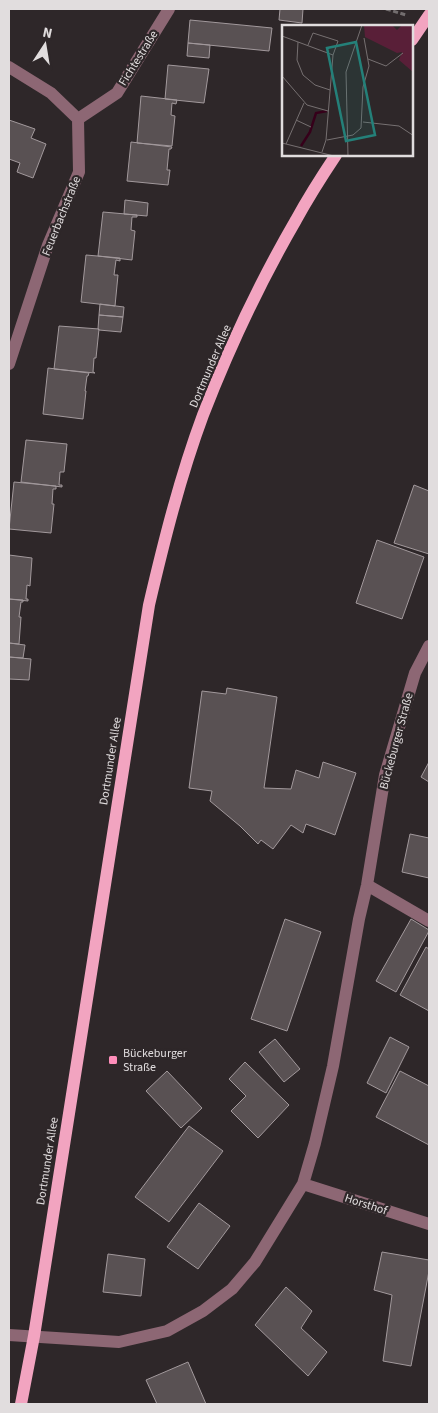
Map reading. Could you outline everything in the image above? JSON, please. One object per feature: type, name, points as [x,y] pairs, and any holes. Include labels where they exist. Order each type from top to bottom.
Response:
[{"type":"main road","points":[[413,39],[429,15]]},
{"type":"main road","name":"Dortmunder Allee","points":[[20,1404],[34,1336],[149,605],[169,519],[203,416],[231,349],[264,278],[291,227],[335,156]]},
{"type":"street","name":"Fichtestraße","points":[[78,119],[117,93],[169,9]]},
{"type":"street","points":[[9,67],[51,93],[78,119]]},
{"type":"street","name":"Feuerbachstraße","points":[[9,364],[48,245],[79,172],[78,119]]},
{"type":"street","name":"Bückeburger Straße","points":[[9,1335],[119,1342],[167,1331],[204,1311],[232,1289],[255,1262],[303,1184],[315,1143],[333,1066],[359,918],[368,884],[385,775],[415,673],[429,646]]},
{"type":"street","points":[[368,884],[429,920]]},
{"type":"street","name":"Horsthof","points":[[303,1184],[429,1224]]},
{"type":"building","points":[[280,9],[303,9],[302,23],[279,20]]},
{"type":"building","points":[[190,20],[272,28],[269,51],[188,43]]},
{"type":"building","points":[[188,43],[210,45],[209,58],[187,56]]},
{"type":"building","points":[[168,65],[209,69],[204,103],[165,99]]},
{"type":"building","points":[[141,96],[177,100],[176,104],[172,103],[171,115],[175,116],[172,146],[137,143]]},
{"type":"building","points":[[9,120],[35,129],[31,138],[46,144],[33,178],[17,172],[20,163],[9,159]]},
{"type":"building","points":[[131,142],[172,147],[169,149],[167,170],[170,170],[168,185],[127,181]]},
{"type":"building","points":[[125,200],[148,203],[147,216],[124,214]]},
{"type":"building","points":[[103,212],[137,215],[137,217],[132,217],[131,230],[135,231],[132,260],[98,256]]},
{"type":"building","points":[[86,255],[120,258],[120,261],[116,260],[114,275],[118,275],[115,306],[81,302]]},
{"type":"building","points":[[100,304],[124,307],[123,317],[99,315]]},
{"type":"building","points":[[99,315],[123,317],[121,332],[99,330]]},
{"type":"building","points":[[59,326],[99,329],[96,358],[94,358],[93,372],[95,373],[54,369]]},
{"type":"building","points":[[48,368],[89,373],[85,391],[83,419],[43,414]]},
{"type":"building","points":[[26,440],[67,444],[64,472],[60,472],[59,485],[62,485],[62,487],[21,482]]},
{"type":"building","points":[[14,482],[56,486],[56,489],[53,489],[52,504],[54,504],[51,533],[9,529]]},
{"type":"building","points":[[414,485],[429,491],[429,554],[394,543]]},
{"type":"building","points":[[377,540],[424,557],[402,619],[356,603]]},
{"type":"building","points":[[9,555],[32,558],[30,586],[27,585],[26,599],[28,601],[9,599]]},
{"type":"building","points":[[9,599],[23,600],[19,617],[21,617],[19,644],[9,643]]},
{"type":"building","points":[[9,643],[25,645],[23,658],[9,657]]},
{"type":"building","points":[[9,657],[31,659],[29,680],[9,679]]},
{"type":"building","points":[[227,688],[277,697],[264,788],[291,789],[296,770],[319,778],[323,762],[356,773],[335,835],[306,824],[303,833],[291,825],[273,849],[261,840],[258,844],[210,801],[212,791],[189,788],[202,691],[226,694]]},
{"type":"building","points":[[429,762],[429,782],[421,777]]},
{"type":"building","points":[[410,834],[429,838],[429,878],[402,872]]},
{"type":"building","points":[[285,919],[321,932],[287,1031],[251,1019]]},
{"type":"building","points":[[411,919],[429,931],[396,992],[376,981]]},
{"type":"building","points":[[426,947],[429,949],[429,1011],[400,995]]},
{"type":"building","points":[[390,1037],[409,1047],[386,1093],[367,1083]]},
{"type":"building","points":[[275,1039],[300,1069],[284,1082],[259,1052]]},
{"type":"building","points":[[245,1062],[289,1105],[258,1138],[231,1111],[246,1096],[229,1079]]},
{"type":"building","points":[[167,1071],[202,1108],[181,1128],[146,1091]]},
{"type":"building","points":[[400,1071],[429,1086],[429,1145],[376,1117]]},
{"type":"building","points":[[189,1126],[223,1151],[169,1222],[135,1197]]},
{"type":"building","points":[[199,1203],[230,1226],[198,1269],[167,1247]]},
{"type":"building","points":[[382,1252],[429,1260],[429,1271],[411,1366],[383,1361],[392,1295],[374,1290]]},
{"type":"building","points":[[108,1254],[145,1259],[141,1296],[103,1292]]},
{"type":"building","points":[[286,1287],[312,1311],[301,1328],[327,1352],[308,1376],[255,1325]]},
{"type":"building","points":[[188,1362],[206,1404],[157,1404],[146,1380]]},
{"type":"place","name":"Bückeburger Straße","points":[[113,1060]]}]
